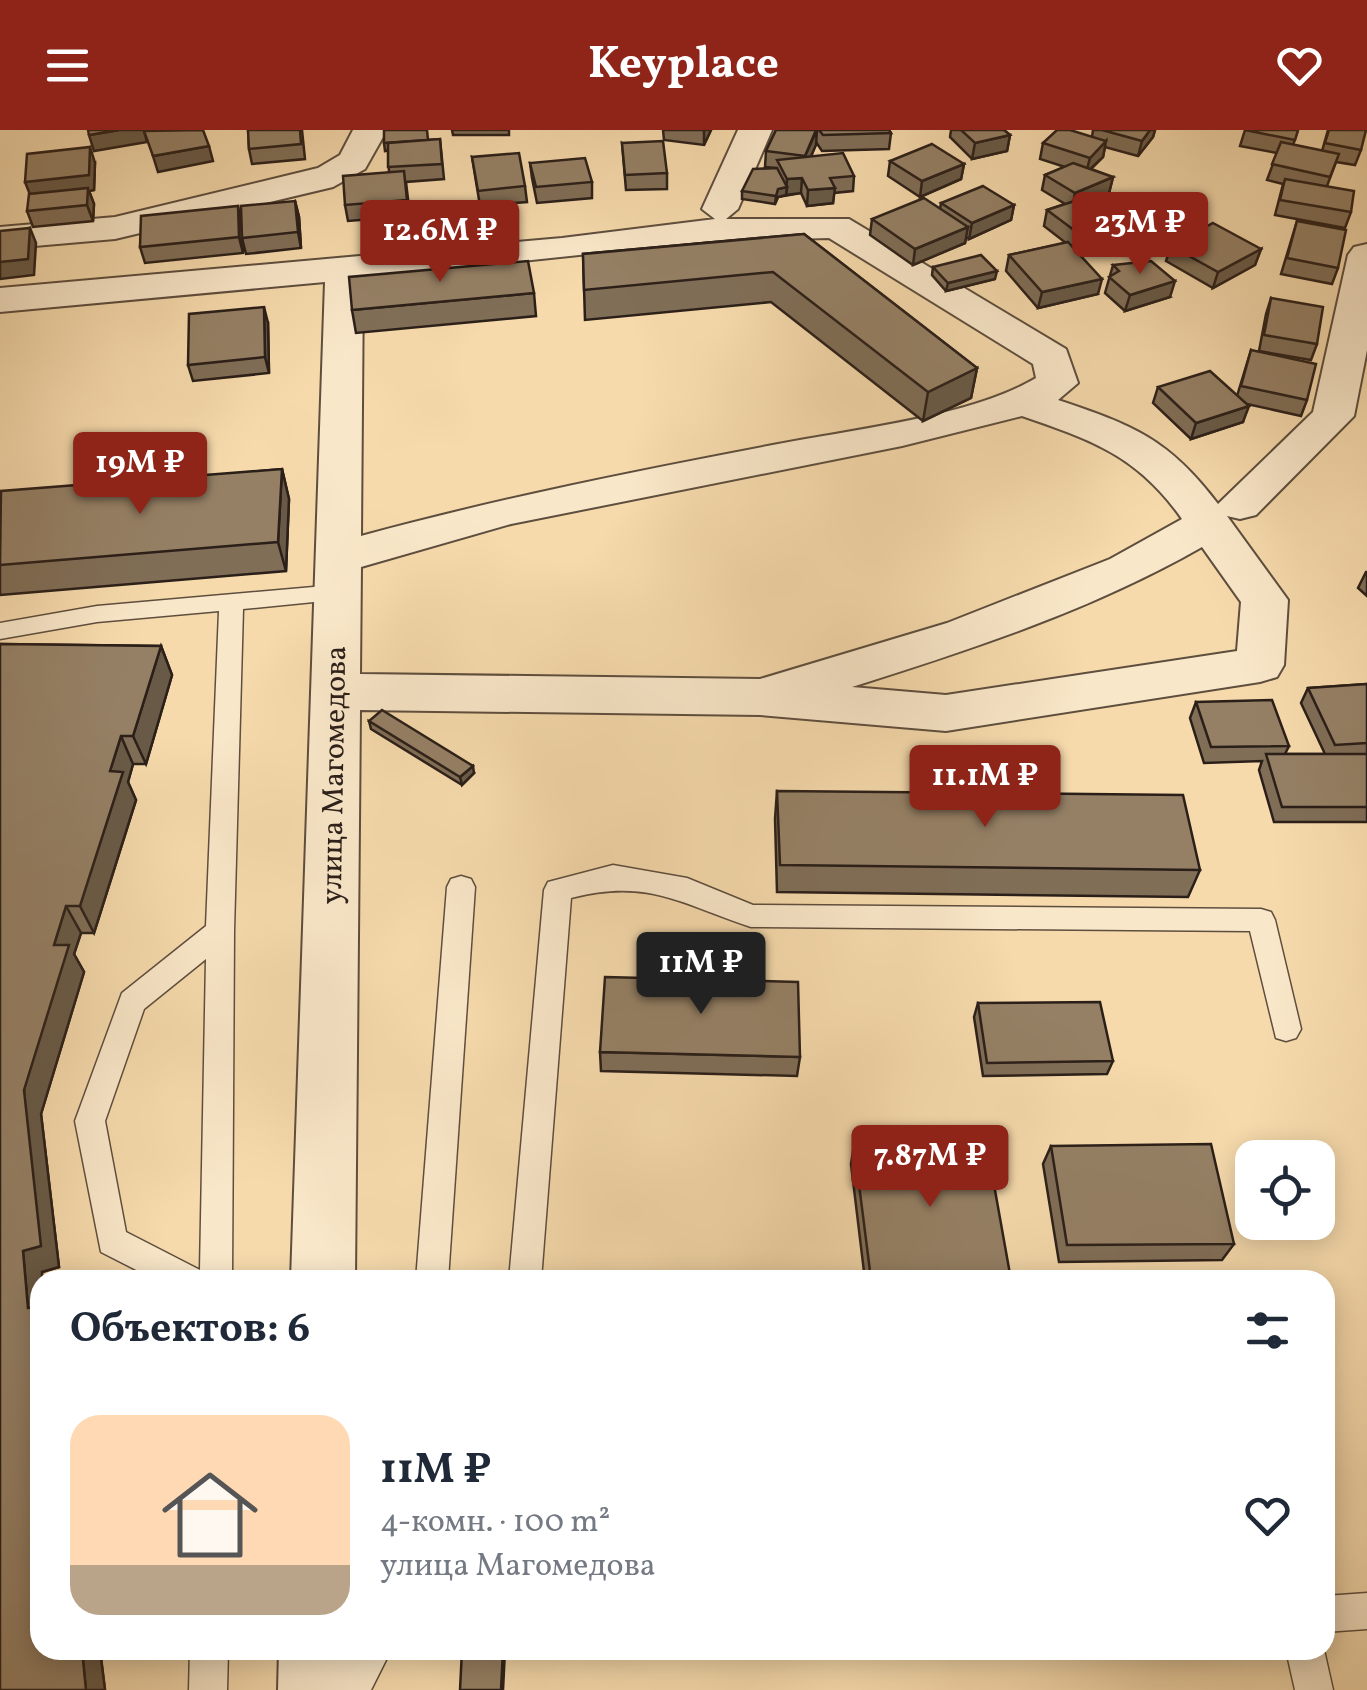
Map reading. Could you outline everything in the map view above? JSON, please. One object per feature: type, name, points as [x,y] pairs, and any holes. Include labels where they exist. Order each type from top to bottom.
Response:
[{"type":"street","points":[[0,238],[115,228],[320,180],[346,171],[361,153],[370,130]]},
{"type":"street","points":[[720,209],[754,130]]},
{"type":"street","points":[[0,300],[344,270],[711,230],[836,227],[1052,358],[1057,383],[1024,403],[902,433],[508,510],[339,575]]},
{"type":"street","points":[[760,697],[964,635],[1126,570],[1224,514],[1333,416],[1367,256]]},
{"type":"street","name":"улица Магомедова","points":[[323,1270],[344,270]]},
{"type":"street","points":[[334,692],[760,697],[946,714],[1260,665],[1266,600],[1224,514],[1116,434],[1024,403]]},
{"type":"street","points":[[316,1660],[316,1690]]},
{"type":"lane","points":[[0,631],[97,614],[231,602],[339,575]]},
{"type":"lane","points":[[216,1270],[220,931],[231,602]]},
{"type":"lane","points":[[526,1270],[558,890],[613,876],[687,890],[750,916],[1261,920],[1286,1028]]},
{"type":"lane","points":[[433,1270],[460,887]]},
{"type":"lane","points":[[168,1270],[112,1242],[90,1121],[132,1002],[220,931]]},
{"type":"lane","points":[[1335,1613],[1367,1611]]},
{"type":"lane","points":[[208,1690],[209,1660]]},
{"type":"lane","points":[[350,1690],[366,1660]]},
{"type":"lane","points":[[1307,1660],[1314,1690]]},
{"type":"building","points":[[88,130],[119,130],[89,135]]},
{"type":"building","points":[[203,130],[209,146],[153,156],[144,131]]},
{"type":"building","points":[[248,130],[300,130],[301,144],[249,149]]},
{"type":"building","points":[[384,130],[427,130],[428,140],[384,143]]},
{"type":"building","points":[[776,130],[816,130],[805,156],[766,151]]},
{"type":"building","points":[[819,130],[889,130],[891,133],[823,135]]},
{"type":"building","points":[[961,130],[1004,130],[1010,135],[975,143]]},
{"type":"building","points":[[1057,130],[1106,141],[1090,158],[1043,143]]},
{"type":"building","points":[[1102,130],[1150,130],[1142,141]]},
{"type":"building","points":[[1245,130],[1298,130],[1295,140]]},
{"type":"building","points":[[1329,130],[1366,130],[1361,150],[1325,143]]},
{"type":"building","points":[[440,139],[442,164],[388,167],[388,143]]},
{"type":"building","points":[[663,141],[667,173],[625,175],[622,143]]},
{"type":"building","points":[[1281,142],[1339,154],[1330,177],[1272,164]]},
{"type":"building","points":[[932,144],[964,164],[922,181],[890,161]]},
{"type":"building","points":[[90,147],[89,175],[25,182],[27,154]]},
{"type":"building","points":[[519,153],[525,186],[478,191],[472,157]]},
{"type":"building","points":[[843,153],[854,176],[830,178],[835,188],[808,190],[802,178],[787,179],[777,160]]},
{"type":"building","points":[[585,158],[592,182],[536,187],[530,163]]},
{"type":"building","points":[[1073,163],[1113,177],[1075,193],[1045,175]]},
{"type":"building","points":[[777,168],[787,187],[778,189],[776,196],[742,191],[753,169]]},
{"type":"building","points":[[404,171],[407,200],[345,205],[343,176]]},
{"type":"building","points":[[1285,179],[1354,191],[1351,212],[1280,200]]},
{"type":"building","points":[[983,186],[1014,205],[972,223],[941,203]]},
{"type":"building","points":[[88,188],[87,205],[27,211],[29,194]]},
{"type":"building","points":[[1093,195],[1133,223],[1086,239],[1047,210]]},
{"type":"building","points":[[924,198],[968,227],[915,249],[872,219]]},
{"type":"building","points":[[295,201],[298,232],[242,238],[241,206]]},
{"type":"building","points":[[238,206],[239,237],[140,247],[141,216]]},
{"type":"building","points":[[1297,221],[1346,230],[1338,268],[1287,258]]},
{"type":"building","points":[[1213,223],[1261,249],[1218,272],[1171,246]]},
{"type":"building","points":[[30,228],[28,259],[0,262],[0,231]]},
{"type":"building","points":[[804,234],[977,368],[928,392],[773,272],[584,290],[583,254]]},
{"type":"building","points":[[1068,242],[1102,279],[1042,292],[1009,255]]},
{"type":"building","points":[[981,255],[997,271],[948,283],[933,267]]},
{"type":"building","points":[[528,261],[534,293],[352,310],[349,277]]},
{"type":"building","points":[[1151,261],[1175,281],[1130,295],[1109,277],[1119,271],[1113,265]]},
{"type":"building","points":[[1271,298],[1323,307],[1317,344],[1264,335]]},
{"type":"building","points":[[264,307],[265,357],[188,365],[189,314]]},
{"type":"building","points":[[1251,350],[1316,364],[1307,400],[1241,386]]},
{"type":"building","points":[[1210,371],[1249,406],[1196,423],[1158,387]]},
{"type":"building","points":[[282,469],[278,542],[0,565],[1,491]]},
{"type":"building","points":[[0,644],[161,646],[133,736],[121,736],[110,771],[123,772],[80,906],[66,906],[54,945],[69,945],[24,1090],[41,1246],[23,1251],[30,1308],[30,1660],[83,1660],[86,1690],[0,1690]]},
{"type":"building","points":[[1367,684],[1367,743],[1335,745],[1308,688]]},
{"type":"building","points":[[1272,700],[1289,746],[1211,747],[1196,702]]},
{"type":"building","points":[[382,710],[473,766],[460,777],[369,721]]},
{"type":"building","points":[[1266,754],[1367,754],[1367,807],[1282,807]]},
{"type":"building","points":[[777,791],[1183,795],[1200,870],[780,865]]},
{"type":"building","points":[[605,977],[798,982],[800,1057],[600,1052]]},
{"type":"building","points":[[1100,1002],[1113,1061],[987,1063],[978,1003]]},
{"type":"building","points":[[986,1140],[1009,1270],[870,1270],[854,1145]]},
{"type":"building","points":[[1211,1144],[1234,1244],[1067,1245],[1051,1146]]},
{"type":"building","points":[[462,1660],[502,1660],[501,1690],[460,1690]]}]
